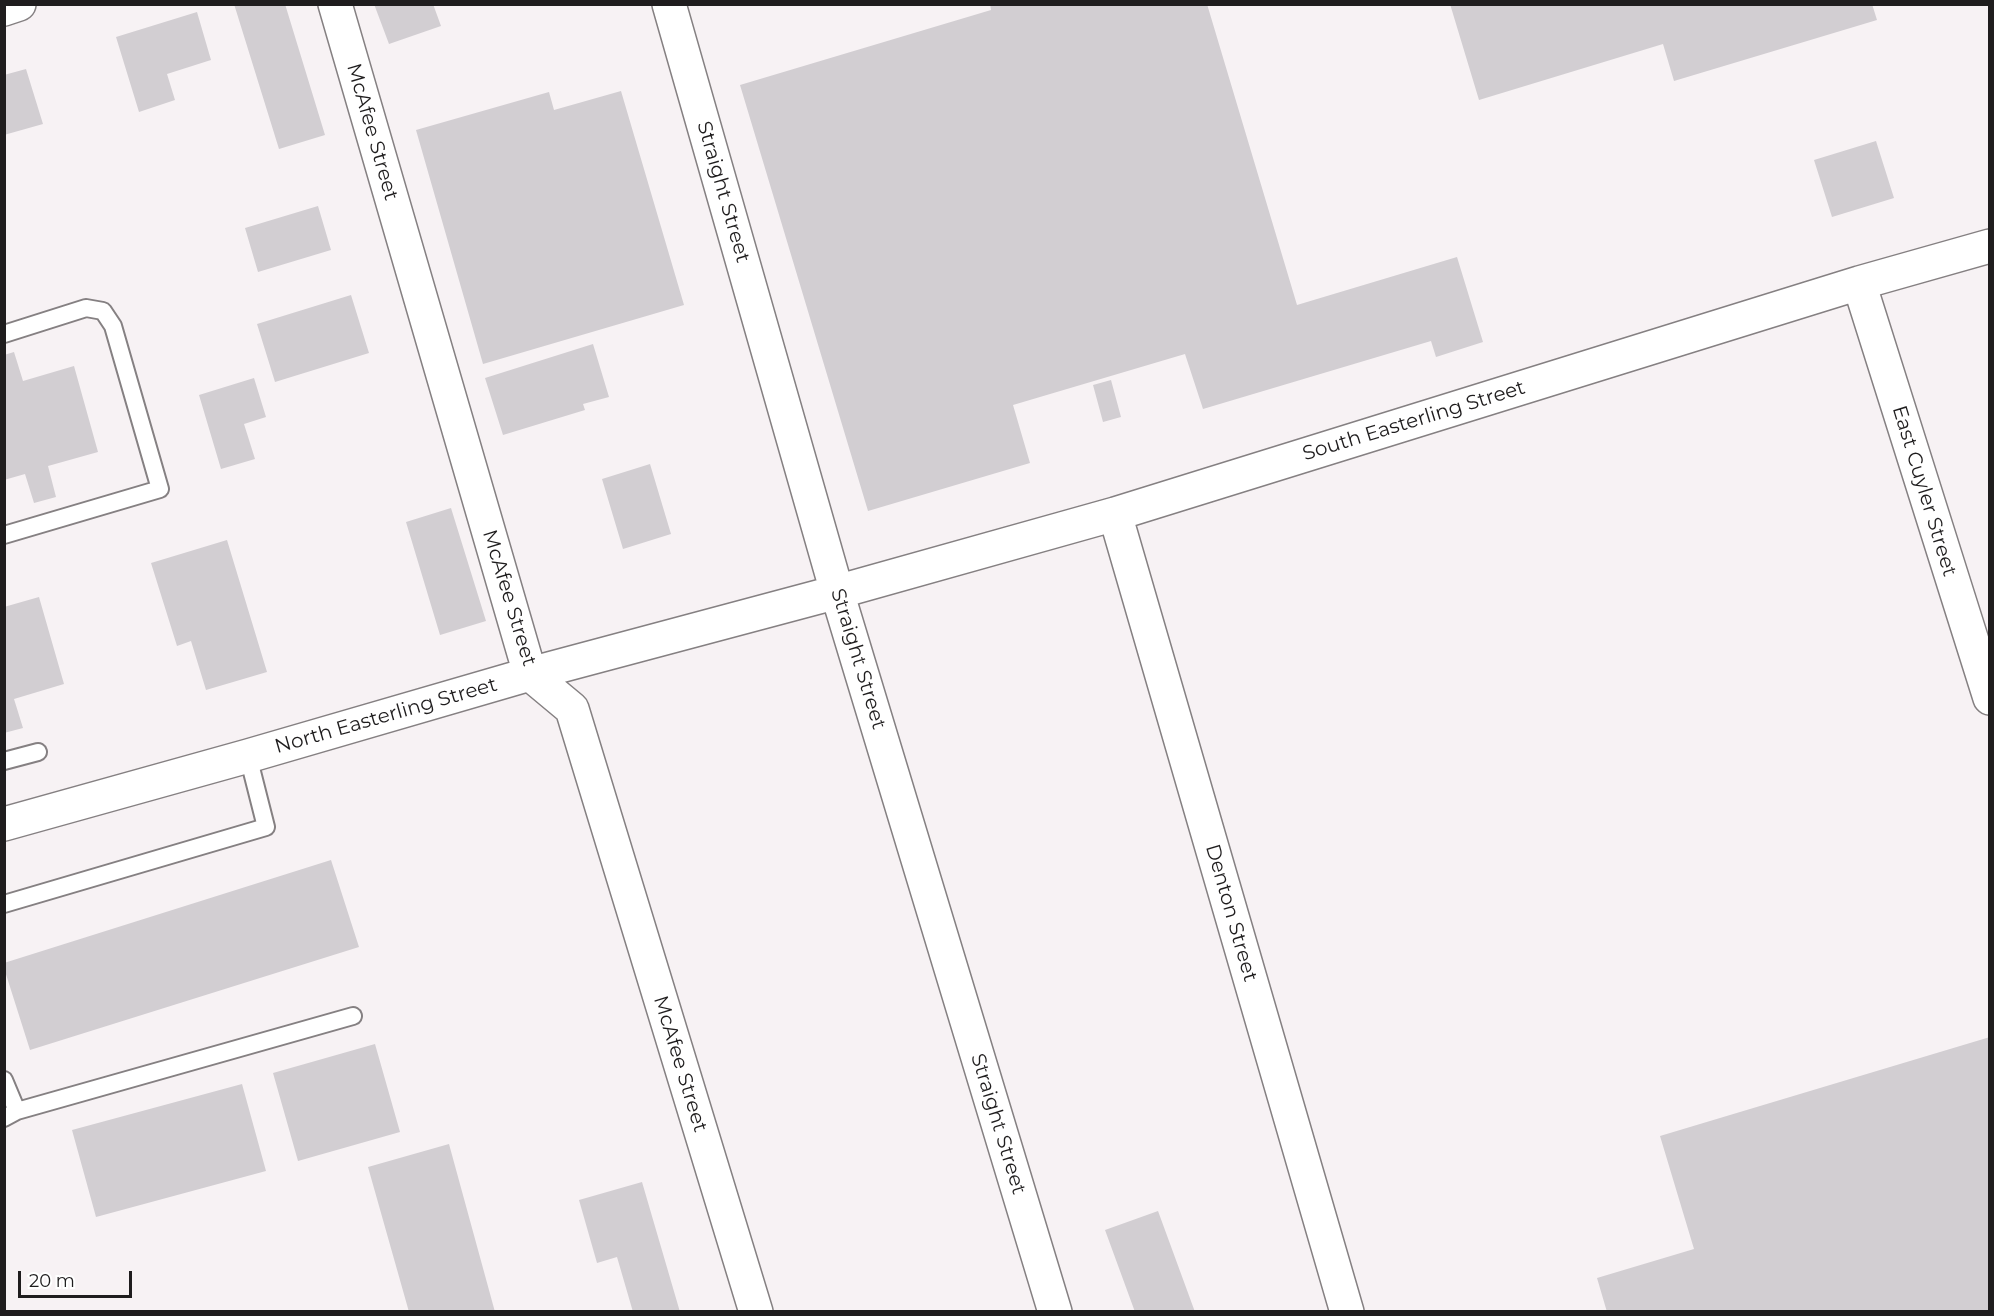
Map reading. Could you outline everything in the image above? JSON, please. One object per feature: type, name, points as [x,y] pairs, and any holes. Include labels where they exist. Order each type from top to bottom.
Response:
[{"type":"street","points":[[4,9],[19,4]]},
{"type":"street","name":"McAfee Street","points":[[335,4],[530,674],[572,709],[756,1311]]},
{"type":"street","name":"Straight Street","points":[[669,4],[837,592],[1054,1311]]},
{"type":"street","name":"South Easterling Street","points":[[837,592],[1115,514],[1859,283],[1989,246]]},
{"type":"street","name":"East Cuyler Street","points":[[1859,283],[1989,698]]},
{"type":"street","name":"Denton Street","points":[[1115,514],[1347,1311]]},
{"type":"street","name":"North Easterling Street","points":[[4,824],[530,674],[837,592]]},
{"type":"lane","points":[[4,334],[86,308],[103,311],[113,326],[160,489],[4,535]]},
{"type":"lane","points":[[4,761],[38,752]]},
{"type":"lane","points":[[4,904],[266,826],[248,756]]},
{"type":"lane","points":[[4,1080],[11,1114],[353,1016]]},
{"type":"building","points":[[234,4],[285,4],[325,135],[279,149]]},
{"type":"building","points":[[374,4],[433,4],[441,26],[389,44]]},
{"type":"building","points":[[990,4],[1207,4],[1297,305],[1457,257],[1483,342],[1436,357],[1431,341],[1203,409],[1185,354],[1013,405],[1030,463],[868,511],[740,85],[991,10]]},
{"type":"building","points":[[1450,4],[1872,4],[1877,20],[1674,81],[1663,44],[1479,100]]},
{"type":"building","points":[[197,12],[211,60],[167,74],[175,100],[139,112],[116,37]]},
{"type":"building","points":[[26,69],[43,124],[4,135],[4,75]]},
{"type":"building","points":[[621,91],[684,305],[483,364],[416,130],[549,92],[554,110]]},
{"type":"building","points":[[1876,141],[1894,198],[1832,217],[1814,160]]},
{"type":"building","points":[[318,206],[331,250],[258,272],[245,228]]},
{"type":"building","points":[[351,295],[369,353],[275,382],[257,324]]},
{"type":"building","points":[[593,344],[609,397],[583,404],[585,410],[503,435],[485,378]]},
{"type":"building","points":[[14,352],[23,381],[74,366],[98,452],[48,466],[56,497],[34,503],[25,474],[4,480],[4,355]]},
{"type":"building","points":[[254,378],[266,417],[244,424],[255,459],[221,469],[199,395]]},
{"type":"building","points":[[1111,380],[1121,417],[1103,422],[1093,385]]},
{"type":"building","points":[[650,464],[671,534],[623,549],[602,479]]},
{"type":"building","points":[[451,508],[486,621],[440,635],[406,522]]},
{"type":"building","points":[[227,540],[267,672],[206,690],[191,641],[177,646],[151,563]]},
{"type":"building","points":[[39,597],[64,684],[14,699],[23,728],[4,733],[4,607]]},
{"type":"building","points":[[331,860],[359,947],[30,1050],[4,963]]},
{"type":"building","points":[[1990,1037],[1990,1312],[1607,1312],[1597,1278],[1694,1249],[1660,1136]]},
{"type":"building","points":[[375,1044],[400,1132],[298,1161],[273,1073]]},
{"type":"building","points":[[242,1084],[266,1171],[96,1217],[72,1130]]},
{"type":"building","points":[[449,1144],[495,1312],[409,1312],[368,1167]]},
{"type":"building","points":[[642,1182],[680,1312],[633,1312],[617,1257],[597,1263],[579,1200]]},
{"type":"building","points":[[1158,1211],[1195,1312],[1135,1312],[1105,1230]]}]
